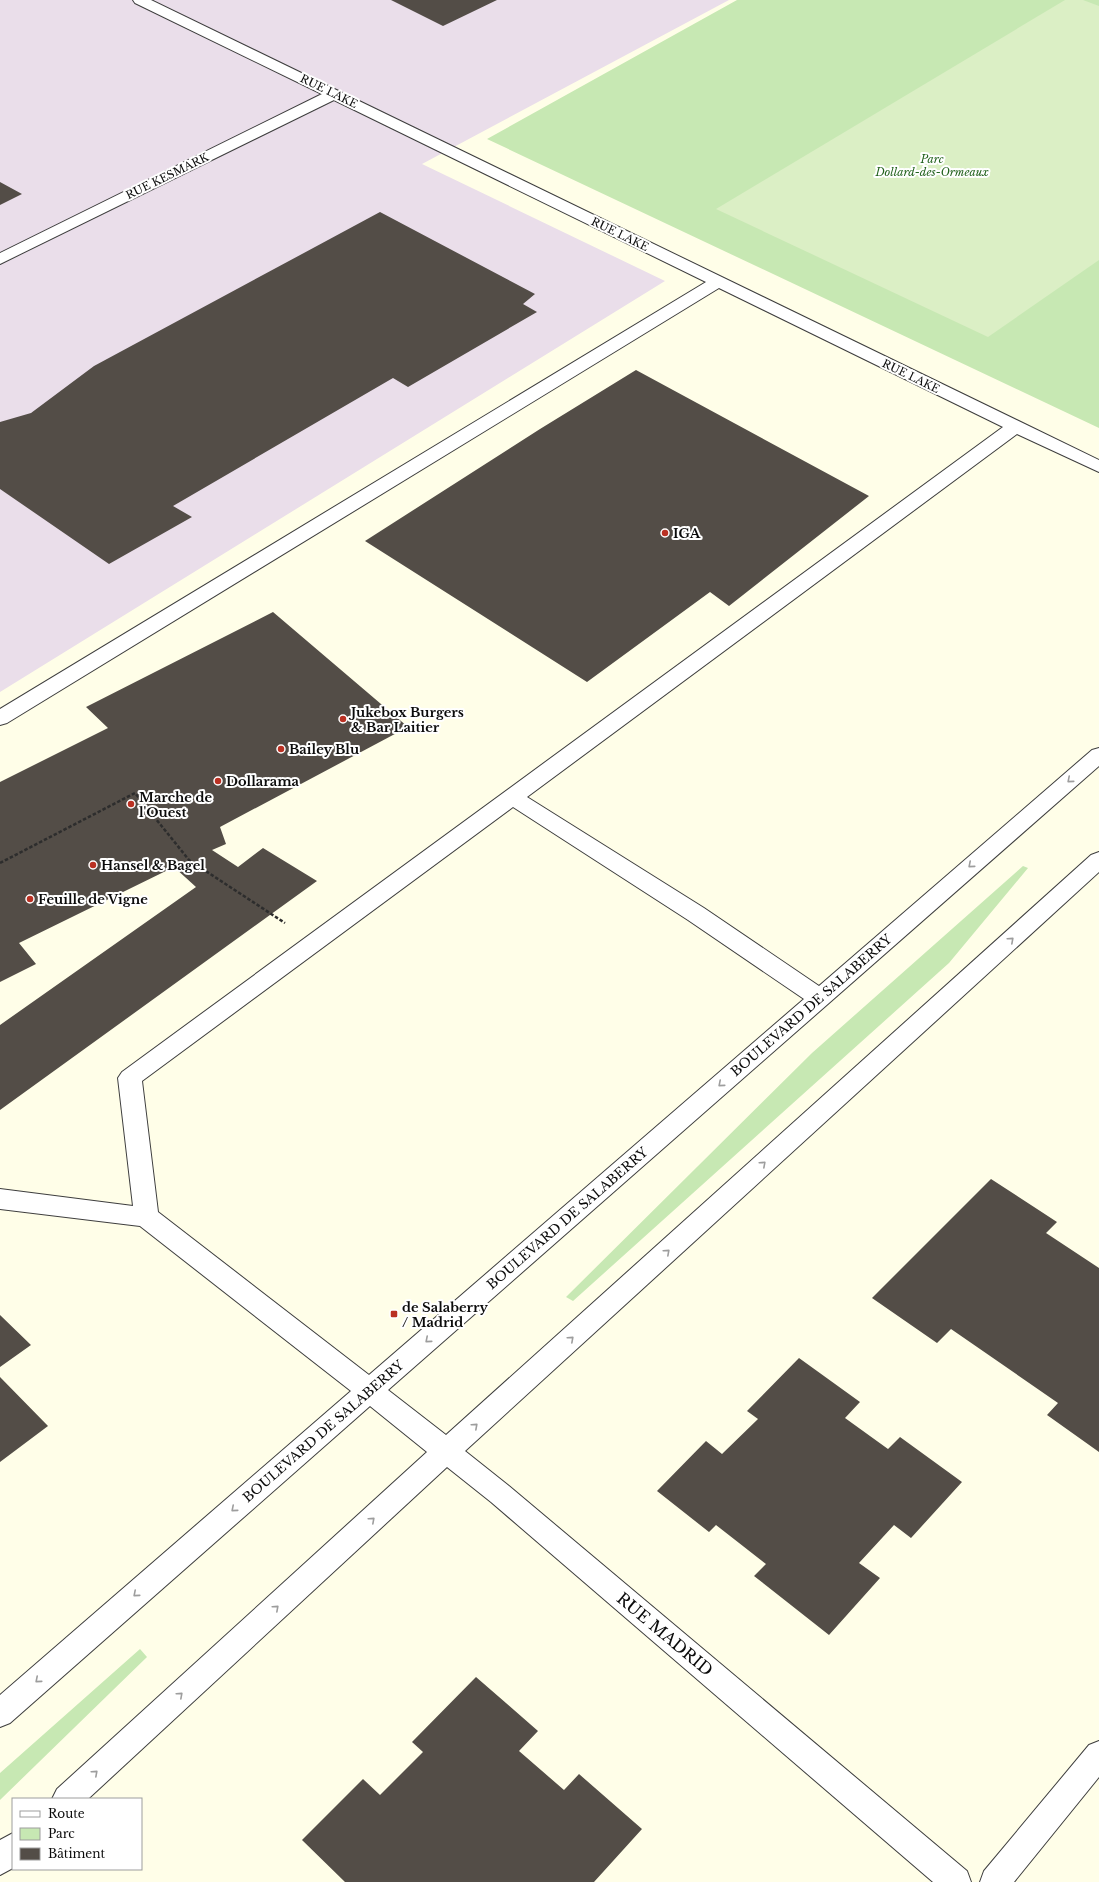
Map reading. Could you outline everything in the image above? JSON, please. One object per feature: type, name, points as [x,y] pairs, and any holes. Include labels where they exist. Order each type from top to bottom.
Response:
[{"type":"street","name":"RUE LAKE","points":[[140,0],[1099,467]]},
{"type":"street","name":"RUE KESMARK","points":[[0,259],[335,94]]},
{"type":"street","points":[[0,718],[718,282]]},
{"type":"street","points":[[0,1199],[146,1217],[130,1078],[1016,426]]},
{"type":"street","name":"BOULEVARD DE SALABERRY","points":[[0,1713],[1099,755]]},
{"type":"street","points":[[512,797],[696,914],[820,998]]},
{"type":"street","points":[[68,1798],[446,1452],[1099,860]]},
{"type":"street","name":"RUE MADRID","points":[[146,1217],[320,1351],[369,1392],[505,1499],[956,1882]]},
{"type":"street","points":[[995,1882],[1099,1755]]},
{"type":"street","points":[[0,1860],[12,1849]]},
{"type":"path","points":[[0,863],[135,793],[189,860],[272,914],[313,943]]},
{"type":"shaded area","points":[[0,0],[729,0],[422,164],[665,281],[0,692]]},
{"type":"green space","name":"Parc Dollard-des-Ormeaux","points":[[737,0],[1099,0],[1099,428],[487,139]]},
{"type":"green space","points":[[1065,0],[1083,0],[1099,6],[1099,260],[988,337],[716,209]]},
{"type":"green space","points":[[1023,866],[1028,868],[949,963],[573,1301],[566,1297],[812,1053]]},
{"type":"green space","points":[[140,1649],[147,1657],[0,1800],[0,1773]]},
{"type":"building","points":[[391,0],[497,0],[443,26]]},
{"type":"building","points":[[0,182],[22,194],[0,205]]},
{"type":"building","points":[[380,212],[535,294],[523,304],[537,312],[408,387],[393,378],[173,506],[192,517],[109,564],[0,489],[0,422],[31,413],[94,366]]},
{"type":"building","points":[[636,370],[869,496],[729,606],[710,592],[587,682],[365,541],[540,429]]},
{"type":"building","name":"Marche de l'Ouest","points":[[273,612],[408,727],[220,827],[226,844],[212,850],[238,867],[263,848],[317,881],[0,1110],[0,1025],[196,887],[174,867],[19,943],[36,964],[0,982],[0,782],[108,728],[86,707]]},
{"type":"building","points":[[991,1179],[1057,1222],[1046,1233],[1099,1268],[1099,1452],[1047,1415],[1058,1403],[951,1329],[937,1343],[872,1298]]},
{"type":"building","points":[[0,1315],[31,1345],[0,1367]]},
{"type":"building","points":[[799,1358],[860,1402],[845,1418],[888,1449],[900,1437],[962,1482],[911,1538],[894,1525],[859,1563],[880,1578],[829,1635],[754,1576],[766,1564],[716,1525],[709,1532],[657,1491],[706,1441],[722,1454],[758,1419],[747,1411]]},
{"type":"building","points":[[0,1377],[48,1426],[0,1462]]},
{"type":"building","points":[[476,1677],[538,1731],[519,1751],[564,1790],[579,1774],[642,1829],[594,1882],[345,1882],[302,1840],[363,1779],[380,1795],[423,1752],[412,1742]]},
{"type":"place","name":"IGA","points":[[665,533]]},
{"type":"place","name":"Jukebox Burgers & Bar Laitier","points":[[343,719]]},
{"type":"place","name":"Bailey Blu","points":[[281,749]]},
{"type":"place","name":"Dollarama","points":[[218,781]]},
{"type":"place","name":"Marche de l'Ouest","points":[[131,804]]},
{"type":"place","name":"Hansel & Bagel","points":[[93,865]]},
{"type":"place","name":"Feuille de Vigne","points":[[30,899]]},
{"type":"place","name":"de Salaberry / Madrid","points":[[394,1314]]}]
